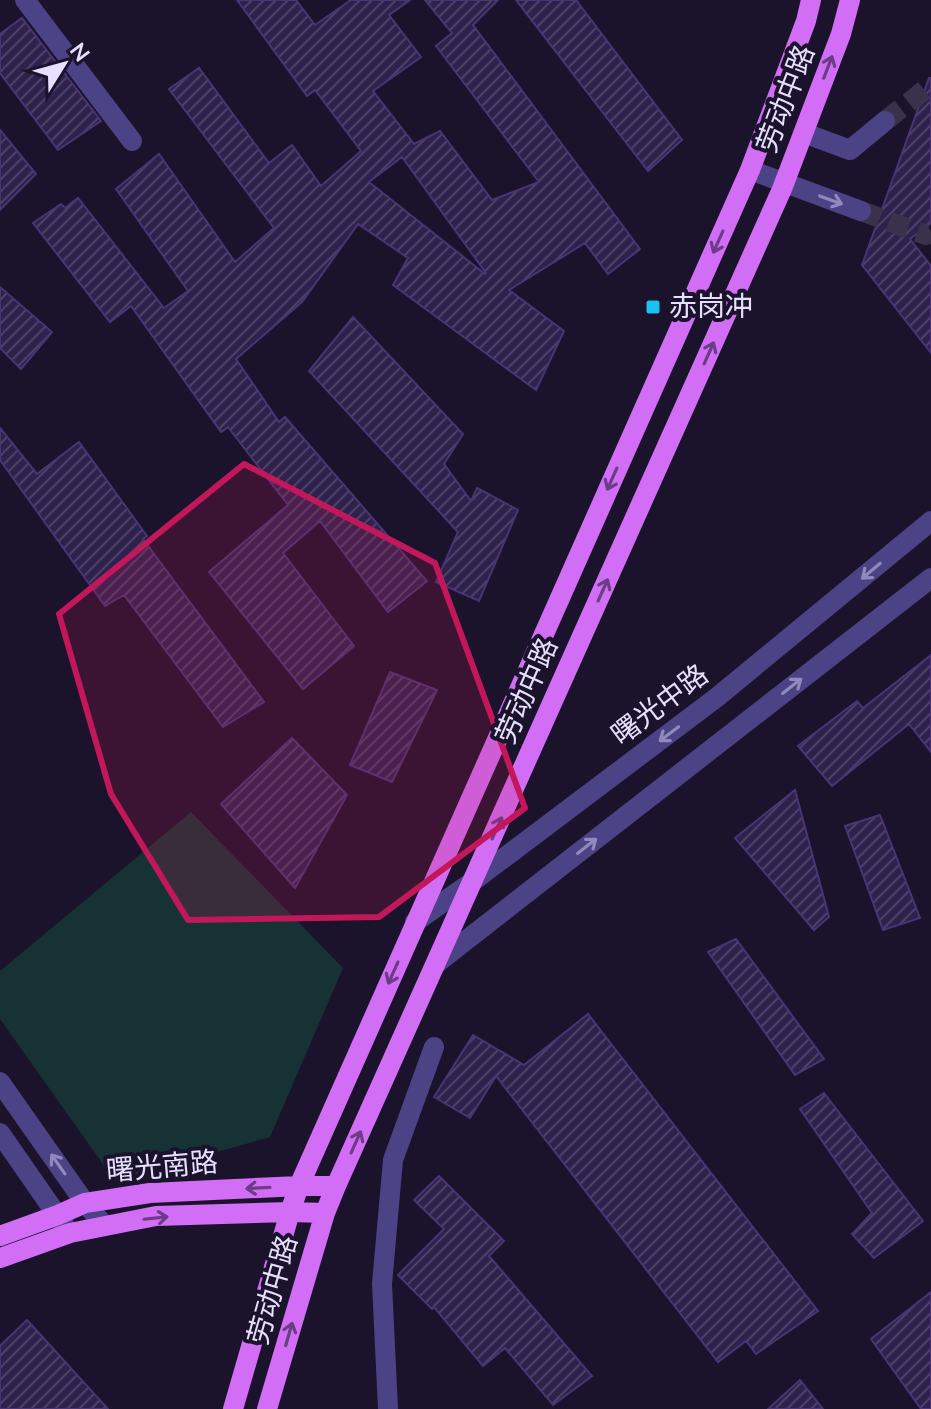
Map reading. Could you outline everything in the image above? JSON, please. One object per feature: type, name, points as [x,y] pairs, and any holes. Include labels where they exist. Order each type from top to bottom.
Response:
[{"type":"main road","name":"劳动中路","points":[[233,1409],[299,1186],[750,170],[811,0]]},
{"type":"main road","name":"劳动中路","points":[[267,1409],[325,1213],[336,1186],[785,183],[841,34],[850,0]]},
{"type":"main road","name":"曙光南路","points":[[0,1236],[85,1203],[150,1193],[336,1186]]},
{"type":"main road","name":"曙光南路","points":[[0,1258],[70,1233],[156,1216],[325,1213]]},
{"type":"street","points":[[25,0],[132,141]]},
{"type":"street","points":[[804,133],[850,150],[885,121]]},
{"type":"street","points":[[750,170],[861,211]]},
{"type":"street","name":"曙光中路","points":[[415,922],[716,698],[931,521]]},
{"type":"street","points":[[437,963],[931,578]]},
{"type":"street","points":[[388,1409],[382,1284],[393,1160],[434,1047]]},
{"type":"street","points":[[0,1082],[85,1203],[105,1226]]},
{"type":"street","points":[[0,1133],[70,1233]]},
{"type":"highlighted area","points":[[244,464],[435,563],[525,808],[379,917],[188,920],[111,794],[59,614]]},
{"type":"green space","points":[[191,812],[343,968],[270,1137],[115,1181],[0,1019],[0,971]]},
{"type":"building","points":[[237,0],[296,0],[315,25],[351,0],[410,0],[389,15],[421,57],[373,91],[414,144],[440,131],[492,200],[539,182],[436,46],[452,33],[425,0],[498,0],[473,25],[640,249],[608,274],[585,243],[509,290],[564,331],[536,390],[393,285],[408,258],[358,224],[302,302],[236,359],[279,422],[285,417],[427,581],[388,612],[320,521],[283,553],[354,646],[303,689],[209,572],[288,505],[228,427],[221,432],[131,306],[110,322],[33,223],[61,204],[65,208],[78,198],[164,308],[188,291],[116,189],[159,154],[235,262],[274,228],[169,89],[199,68],[269,163],[292,145],[321,186],[361,151],[315,90],[307,96]],"holes":[[[402,157],[485,274],[369,182]]]},
{"type":"building","points":[[516,0],[576,0],[682,140],[648,171]]},
{"type":"building","points":[[22,18],[101,121],[58,150],[0,73],[0,34]]},
{"type":"building","points":[[929,78],[931,223],[910,239],[931,266],[931,353],[862,265]]},
{"type":"building","points":[[0,130],[36,174],[0,210]]},
{"type":"building","points":[[0,287],[52,332],[21,369],[0,348]]},
{"type":"building","points":[[353,317],[463,434],[444,464],[471,501],[477,488],[518,510],[479,601],[436,582],[458,532],[309,371]]},
{"type":"building","points":[[0,428],[37,474],[79,442],[147,536],[143,539],[264,702],[223,727],[124,595],[105,606],[0,460]]},
{"type":"building","points":[[931,655],[931,752],[909,724],[832,786],[798,746],[857,701],[863,708]]},
{"type":"building","points":[[390,672],[437,690],[392,782],[350,765]]},
{"type":"building","points":[[292,738],[347,795],[295,888],[221,804]]},
{"type":"building","points":[[795,790],[829,917],[814,930],[735,838]]},
{"type":"building","points":[[880,815],[920,918],[883,930],[845,826]]},
{"type":"building","points":[[736,939],[824,1059],[795,1075],[708,952]]},
{"type":"building","points":[[588,1014],[818,1311],[756,1354],[746,1341],[718,1362],[496,1076],[470,1118],[434,1097],[473,1035],[524,1065]]},
{"type":"building","points":[[824,1093],[923,1221],[874,1258],[852,1234],[872,1213],[800,1109]]},
{"type":"building","points":[[439,1176],[504,1241],[489,1256],[592,1376],[553,1405],[505,1348],[483,1366],[434,1307],[432,1309],[398,1275],[444,1229],[414,1200]]},
{"type":"building","points":[[931,1292],[931,1409],[921,1409],[871,1339]]},
{"type":"building","points":[[27,1320],[108,1409],[0,1409],[0,1346]]},
{"type":"building","points":[[800,1380],[823,1409],[768,1409]]},
{"type":"tunnel","points":[[885,121],[931,85]]},
{"type":"tunnel","points":[[861,211],[926,235],[931,231]]},
{"type":"place","name":"赤岗冲","points":[[653,307]]}]
